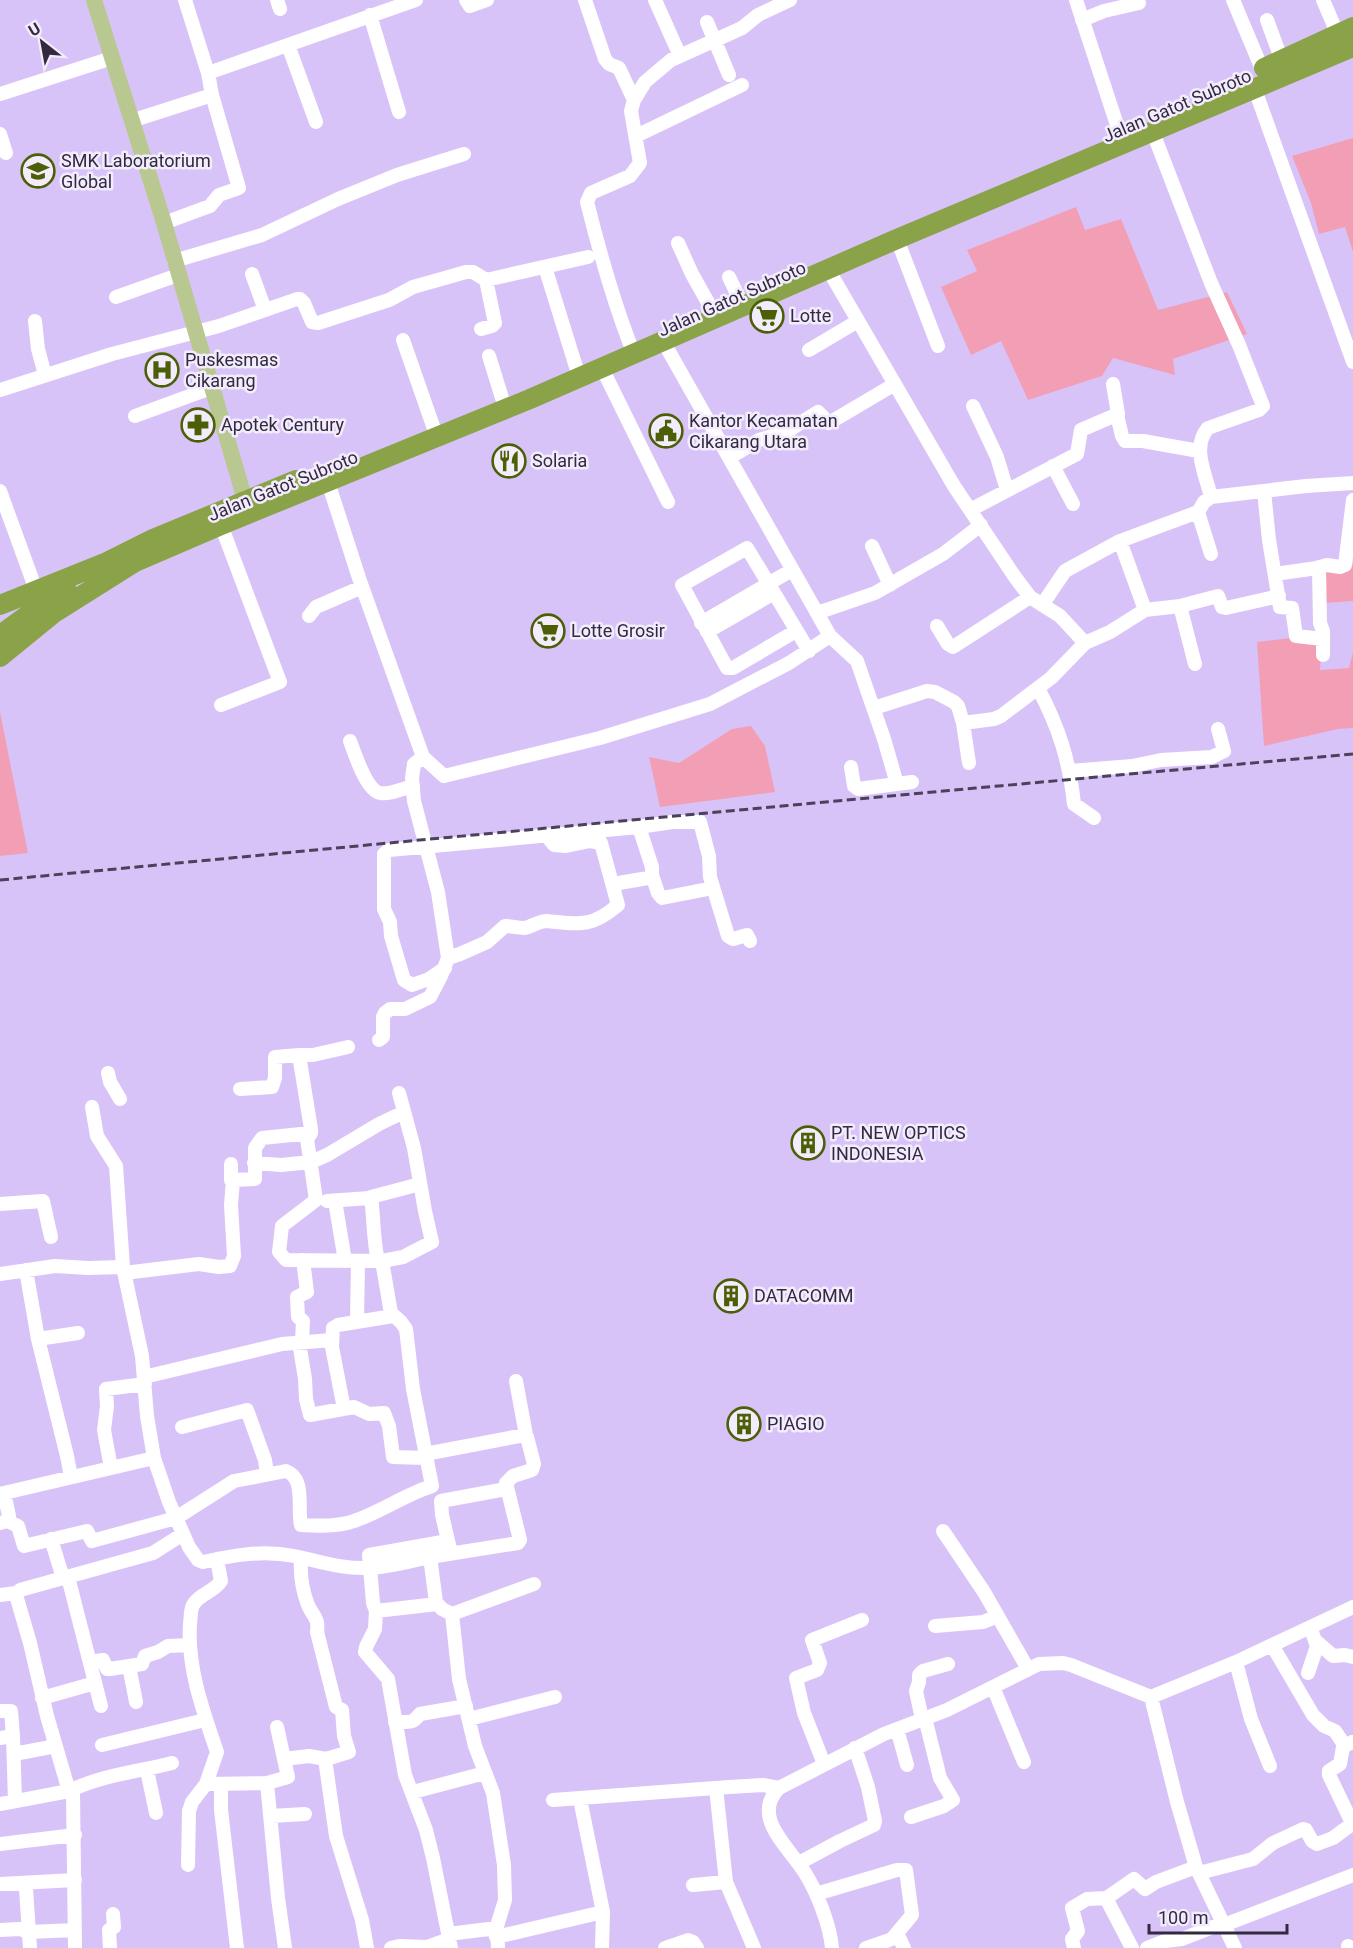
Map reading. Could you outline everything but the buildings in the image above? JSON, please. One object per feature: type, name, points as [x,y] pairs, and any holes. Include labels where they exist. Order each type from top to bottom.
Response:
[{"type":"highway","name":"Jalan Gatot Subroto","points":[[108,570],[135,562],[602,368],[1152,130],[1348,36]]},
{"type":"highway","name":"Jalan Gatot Subroto","points":[[108,570],[153,540],[245,500],[576,367],[1119,131],[1258,78],[1281,61],[1348,36]]},
{"type":"highway","points":[[0,605],[36,590],[108,570]]},
{"type":"highway","points":[[0,635],[47,600],[108,570]]},
{"type":"highway","points":[[0,657],[108,570]]},
{"type":"main road","points":[[94,0],[164,223],[245,500]]},
{"type":"street","points":[[208,73],[416,0]]},
{"type":"street","points":[[466,0],[470,6],[487,0]]},
{"type":"street","points":[[585,0],[605,59],[609,64],[621,70],[634,100]]},
{"type":"street","points":[[655,0],[680,56]]},
{"type":"street","points":[[754,0],[758,15]]},
{"type":"street","points":[[630,344],[613,299],[587,202],[591,193],[622,181],[636,170],[640,163],[631,111],[634,100],[645,82],[671,60],[742,28],[758,15],[790,0]]},
{"type":"street","points":[[1076,0],[1119,131]]},
{"type":"street","points":[[1233,0],[1353,362]]},
{"type":"street","points":[[1323,0],[1348,36]]},
{"type":"street","points":[[164,223],[210,206],[219,195],[239,188],[212,95],[189,1]]},
{"type":"street","points":[[1082,20],[1104,11],[1139,3]]},
{"type":"street","points":[[370,15],[399,112]]},
{"type":"street","points":[[1267,20],[1281,61]]},
{"type":"street","points":[[707,22],[729,75]]},
{"type":"street","points":[[288,45],[316,122]]},
{"type":"street","points":[[0,94],[112,58]]},
{"type":"street","points":[[636,136],[742,85]]},
{"type":"street","points":[[132,121],[212,95]]},
{"type":"street","points":[[1152,130],[1211,283],[1263,406],[1259,410],[1209,428],[1205,432],[1199,451],[1211,497]]},
{"type":"street","points":[[0,134],[6,153]]},
{"type":"street","points":[[116,297],[176,268],[261,236],[338,199],[397,175],[464,154]]},
{"type":"street","points":[[897,239],[938,346]]},
{"type":"street","points":[[678,243],[711,308]]},
{"type":"street","points":[[0,390],[219,326],[300,299],[314,324],[389,300],[413,287],[466,272],[473,272],[486,280],[588,257]]},
{"type":"street","points":[[545,267],[576,367]]},
{"type":"street","points":[[828,269],[970,510],[1030,597],[1060,616],[1085,643]]},
{"type":"street","points":[[252,274],[265,310]]},
{"type":"street","points":[[729,277],[738,296]]},
{"type":"street","points":[[481,329],[495,323],[486,280]]},
{"type":"street","points":[[35,321],[38,349],[45,375]]},
{"type":"street","points":[[809,350],[858,321]]},
{"type":"street","points":[[403,340],[433,426]]},
{"type":"street","points":[[663,341],[830,636],[857,661],[897,784]]},
{"type":"street","points":[[489,356],[502,398]]},
{"type":"street","points":[[602,368],[668,502]]},
{"type":"street","points":[[729,458],[759,440],[786,432],[818,412],[829,423],[896,384]]},
{"type":"street","points":[[1113,384],[1122,436],[1125,441],[1143,441],[1199,451]]},
{"type":"street","points":[[135,416],[211,388]]},
{"type":"street","points":[[973,406],[997,457],[1007,490]]},
{"type":"street","points":[[970,510],[1077,454],[1081,430],[1118,415]]},
{"type":"street","points":[[1053,466],[1073,504]]},
{"type":"street","points":[[328,482],[362,587],[423,757],[430,761],[438,772],[448,776],[600,738],[719,700],[809,651],[830,636]]},
{"type":"street","points":[[1042,605],[1060,575],[1065,571],[1120,541],[1198,512],[1204,502],[1211,497],[1353,483]]},
{"type":"street","points":[[0,491],[36,590]]},
{"type":"street","points":[[1264,491],[1280,607],[1292,608],[1296,636],[1323,639]]},
{"type":"street","points":[[1275,574],[1327,565],[1349,567],[1353,500]]},
{"type":"street","points":[[1198,512],[1211,554]]},
{"type":"street","points":[[221,525],[280,682],[221,705]]},
{"type":"street","points":[[817,613],[863,598],[890,585],[943,554],[981,525]]},
{"type":"street","points":[[1120,541],[1144,610]]},
{"type":"street","points":[[872,546],[890,585]]},
{"type":"street","points":[[796,630],[727,668],[682,585],[745,548],[771,589],[809,651]]},
{"type":"street","points":[[1319,567],[1323,655]]},
{"type":"street","points":[[704,627],[771,589],[792,570]]},
{"type":"street","points":[[309,616],[316,607],[362,587]]},
{"type":"street","points":[[963,723],[997,718],[1038,688],[1085,643],[1110,632],[1144,610],[1180,606],[1218,597],[1222,607],[1226,608],[1279,596]]},
{"type":"street","points":[[938,626],[948,644],[953,647],[1030,597]]},
{"type":"street","points":[[1180,606],[1195,664]]},
{"type":"street","points":[[1038,688],[1057,726],[1071,771],[1074,804],[1094,818]]},
{"type":"street","points":[[874,708],[931,691],[956,704],[963,723],[969,763]]},
{"type":"street","points":[[1071,771],[1132,766],[1161,760],[1212,757],[1224,751],[1218,729]]},
{"type":"street","points":[[350,741],[363,774],[374,790],[382,794],[413,786]]},
{"type":"street","points":[[379,1040],[383,1037],[385,1012],[405,1009],[430,997],[446,963],[438,892],[424,845],[413,786],[414,764],[423,757]]},
{"type":"street","points":[[851,767],[854,786],[858,789],[912,782]]},
{"type":"street","points":[[546,835],[554,844],[563,846],[590,841],[601,843],[618,905],[599,920],[579,924],[544,921],[526,928],[505,926],[487,942],[460,954],[420,984],[406,983],[400,970],[391,936],[390,922],[384,909],[383,879],[386,852],[392,849],[424,845],[507,840],[546,835],[639,827],[672,822],[700,822],[709,856],[713,888],[729,938],[747,935],[750,941]]},
{"type":"street","points":[[639,827],[652,867],[652,875],[662,898],[713,888]]},
{"type":"street","points":[[613,884],[648,878],[652,875]]},
{"type":"street","points":[[240,1089],[272,1087],[275,1078],[274,1058],[317,1055],[348,1047]]},
{"type":"street","points":[[299,1055],[311,1133],[307,1139],[315,1200]]},
{"type":"street","points":[[108,1073],[110,1082],[120,1099]]},
{"type":"street","points":[[399,1093],[414,1148],[432,1242],[403,1257],[380,1261],[303,1260],[291,1262],[282,1257],[279,1252],[281,1229],[284,1223],[315,1200],[370,1198],[420,1184]]},
{"type":"street","points":[[92,1107],[97,1136],[116,1166],[124,1270],[142,1356],[148,1424],[154,1458],[176,1518],[198,1560],[203,1562],[251,1554],[274,1554],[340,1566],[370,1568],[430,1557],[449,1548]]},
{"type":"street","points":[[254,1163],[311,1162],[404,1112]]},
{"type":"street","points":[[233,1180],[255,1179],[255,1148],[262,1138],[311,1133]]},
{"type":"street","points":[[0,1274],[55,1266],[124,1270],[199,1264],[225,1268],[232,1264],[234,1256],[231,1164]]},
{"type":"street","points":[[3,1522],[18,1526],[24,1546],[87,1531],[92,1541],[176,1518],[228,1484],[286,1470],[293,1475],[301,1503],[301,1525],[336,1524],[354,1521],[432,1486],[412,1384],[406,1329],[393,1316],[373,1240],[373,1210],[370,1198]]},
{"type":"street","points":[[0,1204],[43,1201],[51,1237]]},
{"type":"street","points":[[335,1201],[351,1261],[357,1322]]},
{"type":"street","points":[[303,1260],[307,1292],[297,1297],[296,1301],[298,1317],[303,1321],[300,1342],[311,1415],[356,1408],[372,1414],[384,1413],[389,1426],[393,1457],[426,1456],[516,1435],[526,1435]]},
{"type":"street","points":[[26,1270],[38,1339],[68,1456],[71,1477]]},
{"type":"street","points":[[344,1409],[332,1340],[334,1327],[393,1316]]},
{"type":"street","points":[[38,1339],[78,1333]]},
{"type":"street","points":[[111,1468],[104,1430],[107,1406],[105,1389],[145,1381],[274,1345],[332,1340]]},
{"type":"street","points":[[449,1940],[433,1858],[413,1792],[405,1775],[387,1676],[365,1652],[375,1629],[376,1611],[369,1554],[519,1542],[506,1489],[508,1479],[534,1469],[534,1464],[516,1381]]},
{"type":"street","points":[[182,1428],[247,1410],[265,1460],[267,1474]]},
{"type":"street","points":[[3,1522],[9,1516],[2,1494],[154,1458]]},
{"type":"street","points":[[449,1548],[441,1501],[506,1489]]},
{"type":"street","points":[[943,1531],[984,1592],[1028,1669]]},
{"type":"street","points":[[0,1595],[16,1593],[153,1553],[183,1534]]},
{"type":"street","points":[[51,1539],[66,1577],[102,1706]]},
{"type":"street","points":[[430,1557],[437,1604],[452,1614],[534,1584]]},
{"type":"street","points":[[284,1759],[309,1756],[325,1759],[349,1752],[344,1736],[342,1710],[336,1707],[317,1632],[318,1622],[308,1604],[300,1577],[301,1558]]},
{"type":"street","points":[[188,1865],[189,1811],[192,1802],[206,1784],[217,1752],[206,1720],[189,1645],[192,1606],[198,1599],[216,1588],[220,1581],[217,1559]]},
{"type":"street","points":[[16,1593],[42,1698],[69,1791],[73,1793],[75,1801],[75,1948]]},
{"type":"street","points":[[376,1611],[437,1604]]},
{"type":"street","points":[[832,1948],[816,1894],[799,1863],[777,1835],[769,1817],[770,1801],[779,1788],[855,1748],[947,1710],[1039,1664],[1063,1663],[1084,1669],[1115,1684],[1151,1697],[1236,1662],[1353,1607]]},
{"type":"street","points":[[452,1614],[456,1662],[475,1746],[493,1794],[505,1876],[505,1900],[497,1938]]},
{"type":"street","points":[[935,1626],[983,1622],[998,1616]]},
{"type":"street","points":[[824,1764],[804,1713],[796,1678],[817,1670],[820,1663],[812,1640],[862,1620]]},
{"type":"street","points":[[1308,1672],[1316,1651],[1316,1641],[1310,1627]]},
{"type":"street","points":[[1316,1641],[1333,1656],[1353,1657]]},
{"type":"street","points":[[90,1662],[103,1660],[106,1667],[110,1669],[142,1664],[144,1656],[168,1646],[189,1645]]},
{"type":"street","points":[[1074,1948],[1072,1940],[1078,1931],[1072,1908],[1087,1899],[1107,1898],[1134,1880],[1145,1889],[1156,1882],[1198,1870],[1246,1862],[1274,1843],[1303,1829],[1317,1844],[1333,1838],[1353,1824],[1329,1775],[1329,1772],[1340,1764],[1342,1749],[1349,1744],[1335,1731],[1324,1726],[1313,1714],[1272,1645]]},
{"type":"street","points":[[1236,1662],[1251,1719],[1270,1766]]},
{"type":"street","points":[[911,1817],[944,1806],[952,1800],[940,1778],[916,1691],[919,1675],[923,1671],[948,1664]]},
{"type":"street","points":[[129,1666],[136,1702]]},
{"type":"street","points":[[42,1698],[94,1683]]},
{"type":"street","points":[[993,1687],[1024,1762]]},
{"type":"street","points":[[395,1722],[417,1720],[420,1714],[467,1712],[555,1697]]},
{"type":"street","points":[[1151,1697],[1177,1802],[1198,1870],[1235,1948]]},
{"type":"street","points":[[0,1711],[11,1711],[7,1737],[14,1754],[15,1801]]},
{"type":"street","points":[[102,1745],[206,1720]]},
{"type":"street","points":[[206,1784],[267,1784],[288,1777],[277,1728]]},
{"type":"street","points":[[897,1729],[907,1765]]},
{"type":"street","points":[[14,1754],[56,1746]]},
{"type":"street","points":[[799,1863],[874,1825],[876,1821],[855,1748]]},
{"type":"street","points":[[325,1759],[336,1836],[362,1920],[367,1948]]},
{"type":"street","points":[[0,1804],[69,1791],[105,1776],[147,1770],[172,1763]]},
{"type":"street","points":[[147,1770],[156,1813]]},
{"type":"street","points":[[413,1792],[485,1773]]},
{"type":"street","points":[[267,1784],[285,1948]]},
{"type":"street","points":[[221,1785],[221,1810],[237,1948]]},
{"type":"street","points":[[554,1800],[763,1785],[779,1788]]},
{"type":"street","points":[[716,1788],[726,1882],[754,1948]]},
{"type":"street","points":[[580,1799],[603,1912],[602,1948]]},
{"type":"street","points":[[271,1816],[305,1814]]},
{"type":"street","points":[[0,1844],[75,1835]]},
{"type":"street","points":[[816,1894],[905,1869],[912,1915],[887,1942],[866,1948]]},
{"type":"street","points":[[1147,1948],[1165,1941],[1182,1939],[1353,1875]]},
{"type":"street","points":[[0,1884],[75,1880]]},
{"type":"street","points":[[693,1885],[726,1882]]},
{"type":"street","points":[[26,1889],[30,1948]]},
{"type":"street","points":[[1107,1898],[1132,1948]]},
{"type":"street","points":[[391,1948],[427,1947],[449,1940],[497,1938],[603,1912]]},
{"type":"street","points":[[110,1948],[109,1930],[114,1927],[113,1914]]},
{"type":"street","points":[[0,1930],[20,1929],[28,1932],[75,1930]]},
{"type":"street","points":[[897,1933],[904,1948]]},
{"type":"street","points":[[666,1948],[690,1940],[698,1948]]},
{"type":"shaded area","points":[[1353,138],[1353,252],[1345,227],[1319,234],[1311,203],[1292,156]]},
{"type":"shaded area","points":[[1076,207],[1085,230],[1121,219],[1158,310],[1227,292],[1247,334],[1173,359],[1175,375],[1113,358],[1102,376],[1028,400],[1001,341],[971,355],[941,287],[977,271],[967,250]]},
{"type":"shaded area","points":[[1323,560],[1353,565],[1353,601],[1325,603]]},
{"type":"shaded area","points":[[1323,634],[1320,670],[1349,668],[1353,652],[1353,728],[1338,729],[1264,746],[1257,642]]},
{"type":"shaded area","points":[[0,712],[28,853],[0,856]]},
{"type":"shaded area","points":[[751,726],[765,746],[775,792],[660,807],[649,757],[679,763],[732,729]]},
{"type":"railway","points":[[0,880],[1353,754]]},
{"type":"place","name":"SMK Laboratorium Global","points":[[38,171]]},
{"type":"place","name":"Lotte","points":[[767,316]]},
{"type":"place","name":"Puskesmas Cikarang","points":[[162,370]]},
{"type":"place","name":"Apotek Century","points":[[198,425]]},
{"type":"place","name":"Kantor Kecamatan Cikarang Utara","points":[[666,431]]},
{"type":"place","name":"Solaria","points":[[509,461]]},
{"type":"place","name":"Lotte Grosir","points":[[548,631]]},
{"type":"place","name":"PT. NEW OPTICS INDONESIA","points":[[808,1143]]},
{"type":"place","name":"DATACOMM","points":[[731,1296]]},
{"type":"place","name":"PIAGIO","points":[[744,1424]]}]
